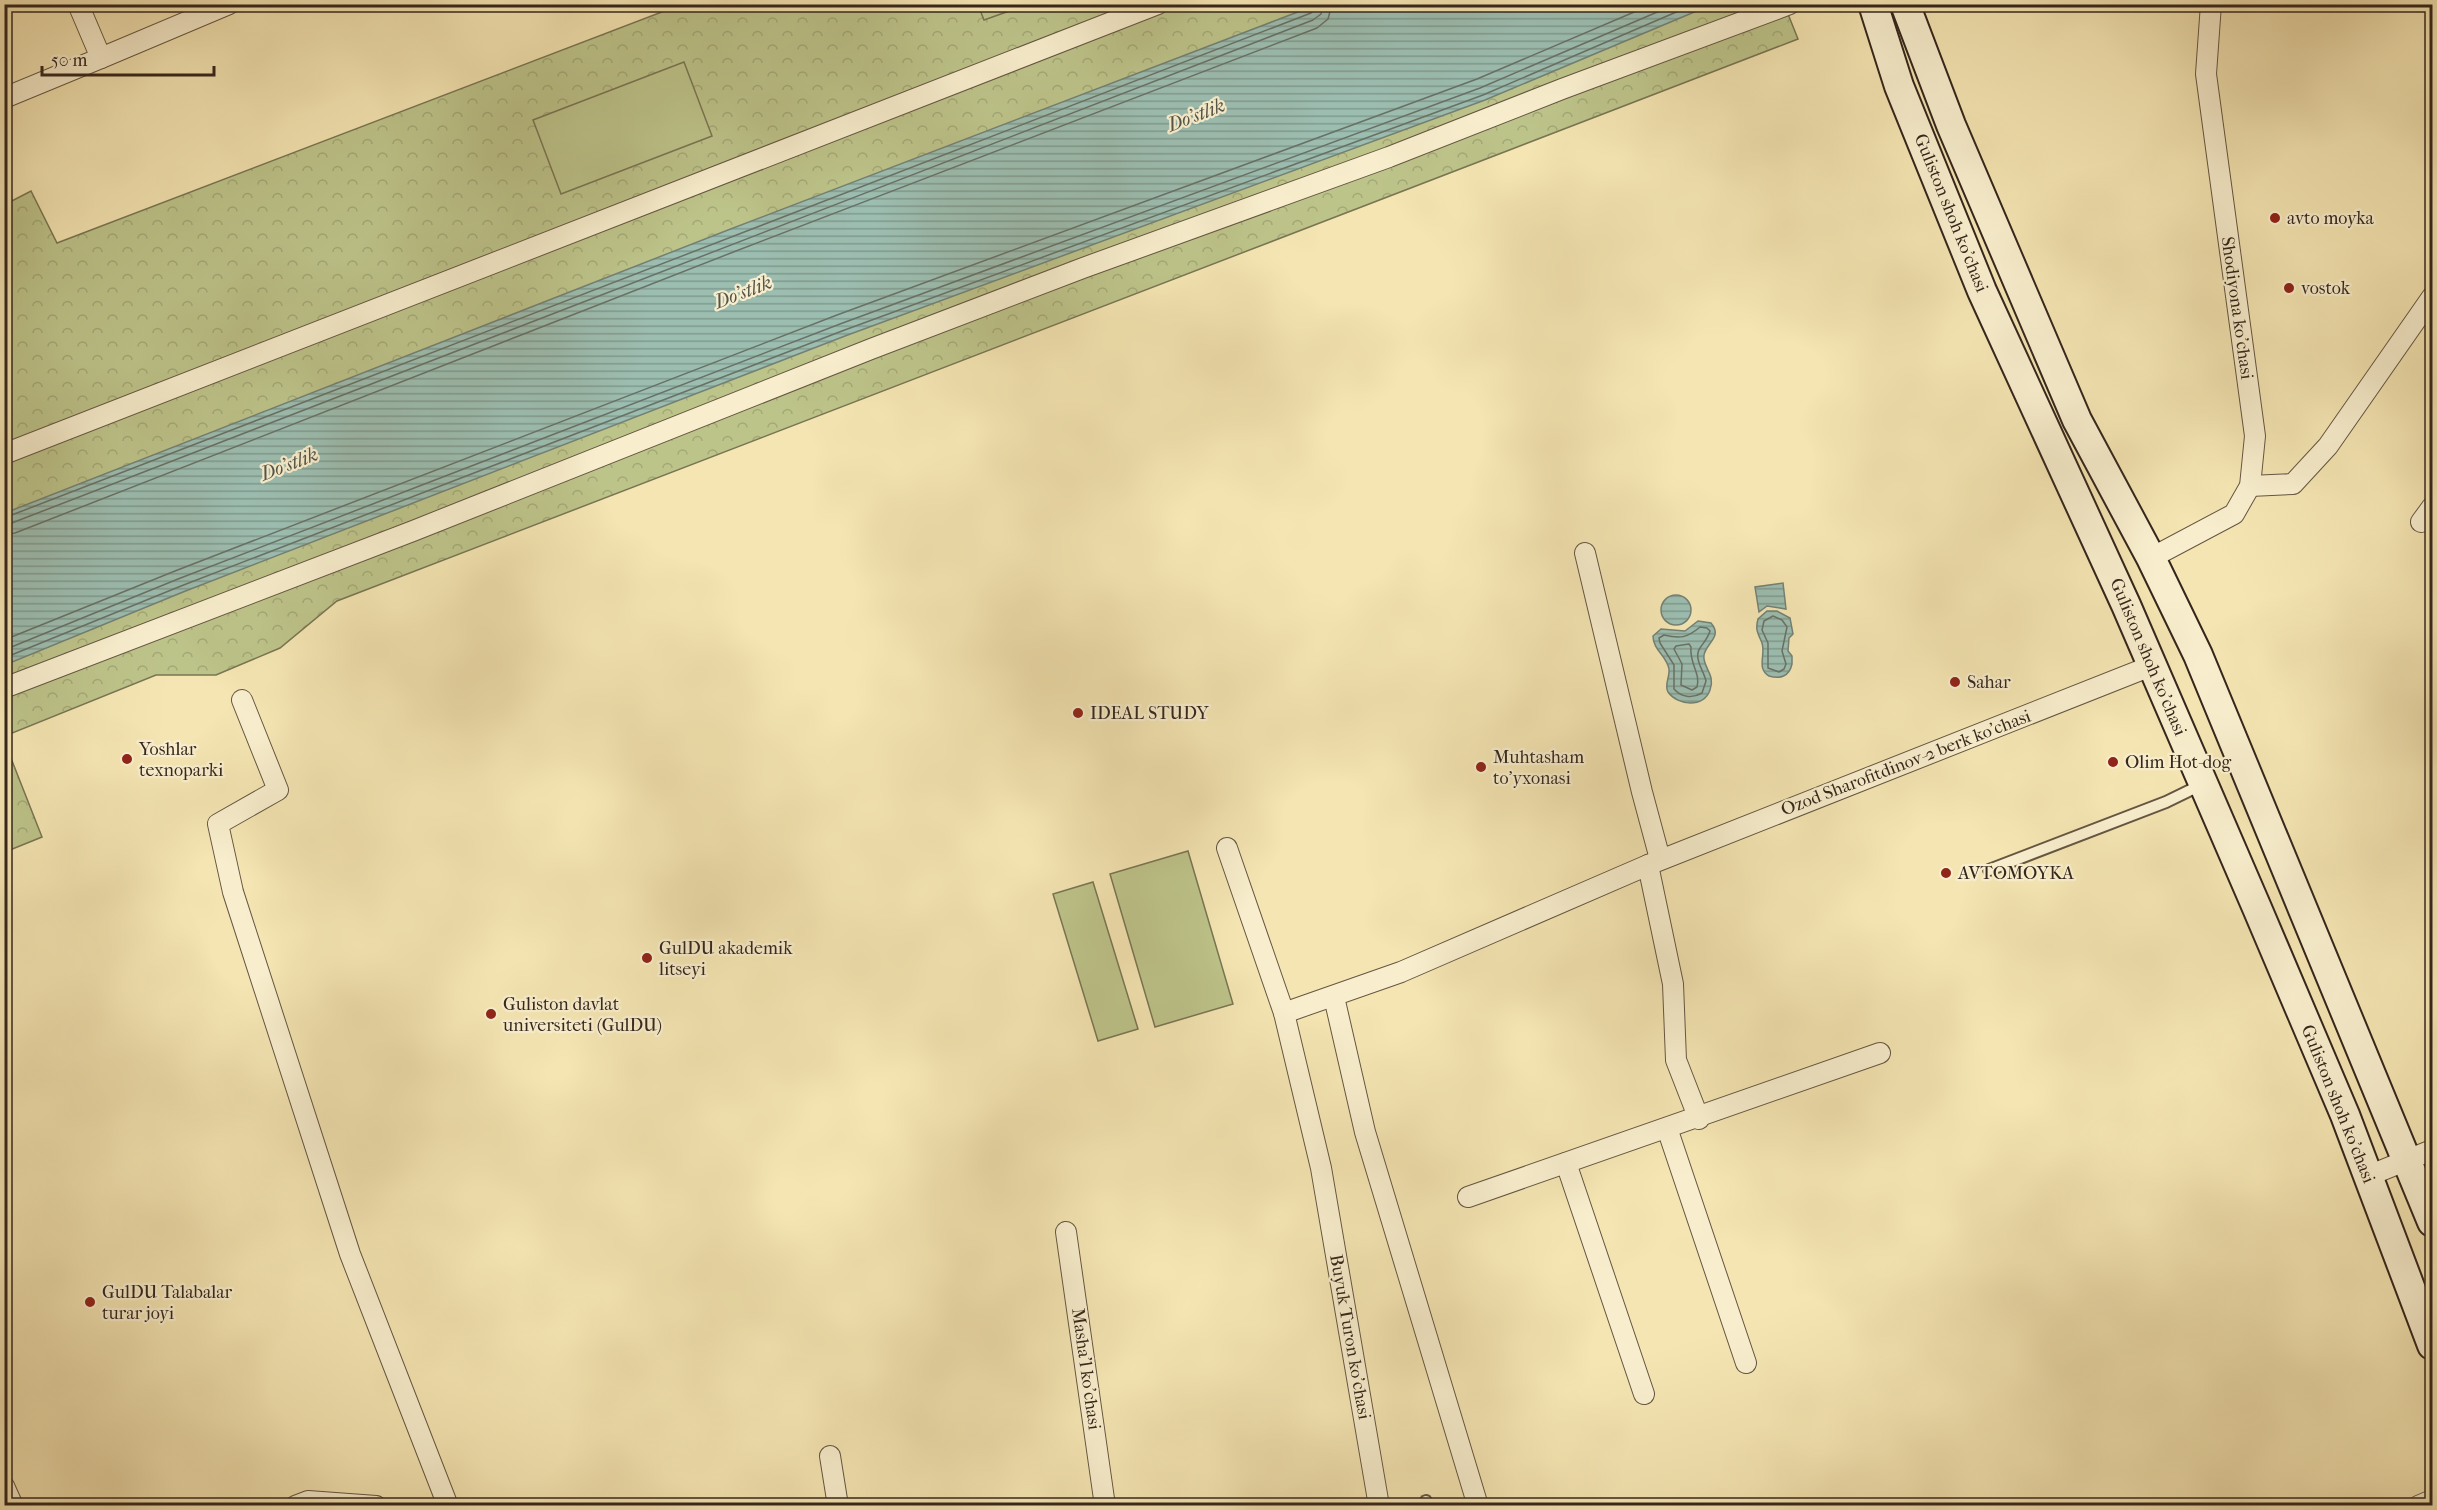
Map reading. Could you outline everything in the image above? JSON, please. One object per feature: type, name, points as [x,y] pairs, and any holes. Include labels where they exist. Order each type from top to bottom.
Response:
[{"type":"main road","name":"Guliston shoh ko'chasi","points":[[1873,4],[1899,86],[1982,291],[2126,605],[2340,1104],[2433,1345]]},
{"type":"main road","name":"Guliston shoh ko'chasi","points":[[1905,4],[1951,125],[2076,420],[2151,558],[2212,687],[2433,1222]]},
{"type":"street","points":[[78,4],[101,58]]},
{"type":"street","points":[[4,98],[229,4]]},
{"type":"street","points":[[4,454],[605,222],[1158,4]]},
{"type":"street","points":[[4,688],[413,531],[871,349],[1094,264],[1389,157],[1572,85],[1790,4]]},
{"type":"street","name":"Shodiyona ko'chasi","points":[[2151,558],[2234,514],[2250,486],[2254,436],[2206,74],[2211,4]]},
{"type":"street","points":[[2250,486],[2293,484],[2328,446],[2433,297]]},
{"type":"street","points":[[1585,554],[1642,792],[1673,984],[1676,1060],[1699,1119]]},
{"type":"street","name":"Ozod Sharofitdinov-2 berk ko'chasi","points":[[1284,1013],[1401,972],[1654,862],[2151,666]]},
{"type":"street","points":[[242,700],[278,790],[218,824],[233,892],[350,1254],[448,1506]]},
{"type":"street","name":"Buyuk Turon ko'chasi","points":[[1227,848],[1284,1013],[1321,1168],[1379,1506]]},
{"type":"street","points":[[1334,997],[1365,1132],[1478,1506]]},
{"type":"street","points":[[1468,1197],[1699,1119],[1880,1053]]},
{"type":"street","points":[[1667,1128],[1746,1363]]},
{"type":"street","points":[[2368,1176],[2433,1150]]},
{"type":"street","points":[[1566,1163],[1644,1394]]},
{"type":"street","name":"Masha'l ko'chasi","points":[[1066,1232],[1105,1506]]},
{"type":"street","points":[[830,1456],[838,1506]]},
{"type":"street","points":[[4,1486],[13,1506]]},
{"type":"street","points":[[2418,1506],[2433,1500]]},
{"type":"street","points":[[295,1506],[308,1501],[376,1506]]},
{"type":"lane","points":[[1989,870],[2166,802],[2203,784]]},
{"type":"green space","points":[[1784,4],[1798,39],[337,601],[280,648],[216,675],[156,675],[5,736],[4,205],[31,191],[57,243],[680,5]]},
{"type":"green space","points":[[978,5],[1026,5],[984,20]]},
{"type":"green space","points":[[684,62],[712,136],[561,194],[533,120]]},
{"type":"green space","points":[[5,743],[42,837],[4,852]]},
{"type":"green space","points":[[1188,851],[1233,1004],[1155,1027],[1110,874]]},
{"type":"green space","points":[[1093,882],[1138,1029],[1098,1041],[1053,894]]},
{"type":"water","name":"Do'stlik","points":[[1316,5],[1711,5],[1485,100],[845,336],[183,592],[5,665],[5,513],[728,230]]},
{"type":"water","points":[[1783,583],[1786,609],[1767,606],[1759,612],[1755,587]]},
{"type":"water","points":[[1676,595],[1687,599],[1691,610],[1687,621],[1676,625],[1665,621],[1661,610],[1665,599]]},
{"type":"water","points":[[1767,611],[1777,611],[1790,618],[1793,634],[1789,638],[1788,651],[1792,656],[1792,664],[1789,672],[1780,677],[1769,676],[1762,665],[1763,648],[1757,626],[1758,619]]},
{"type":"water","points":[[1698,621],[1711,623],[1715,632],[1704,655],[1711,684],[1707,696],[1690,703],[1672,697],[1668,692],[1668,664],[1655,645],[1653,636],[1661,629],[1685,631]]},
{"type":"place","name":"avto moyka","points":[[2275,218]]},
{"type":"place","name":"vostok","points":[[2289,288]]},
{"type":"place","name":"Sahar","points":[[1955,682]]},
{"type":"place","name":"IDEAL STUDY","points":[[1078,713]]},
{"type":"place","name":"Yoshlar texnoparki","points":[[127,759]]},
{"type":"place","name":"Olim Hot-dog","points":[[2113,762]]},
{"type":"place","name":"Muhtasham to'yxonasi","points":[[1481,767]]},
{"type":"place","name":"AVTOMOYKA","points":[[1946,873]]},
{"type":"place","name":"GulDU akademik litseyi","points":[[647,958]]},
{"type":"place","name":"Guliston davlat universiteti (GulDU)","points":[[491,1014]]},
{"type":"place","name":"GulDU Talabalar turar joyi","points":[[90,1302]]}]
